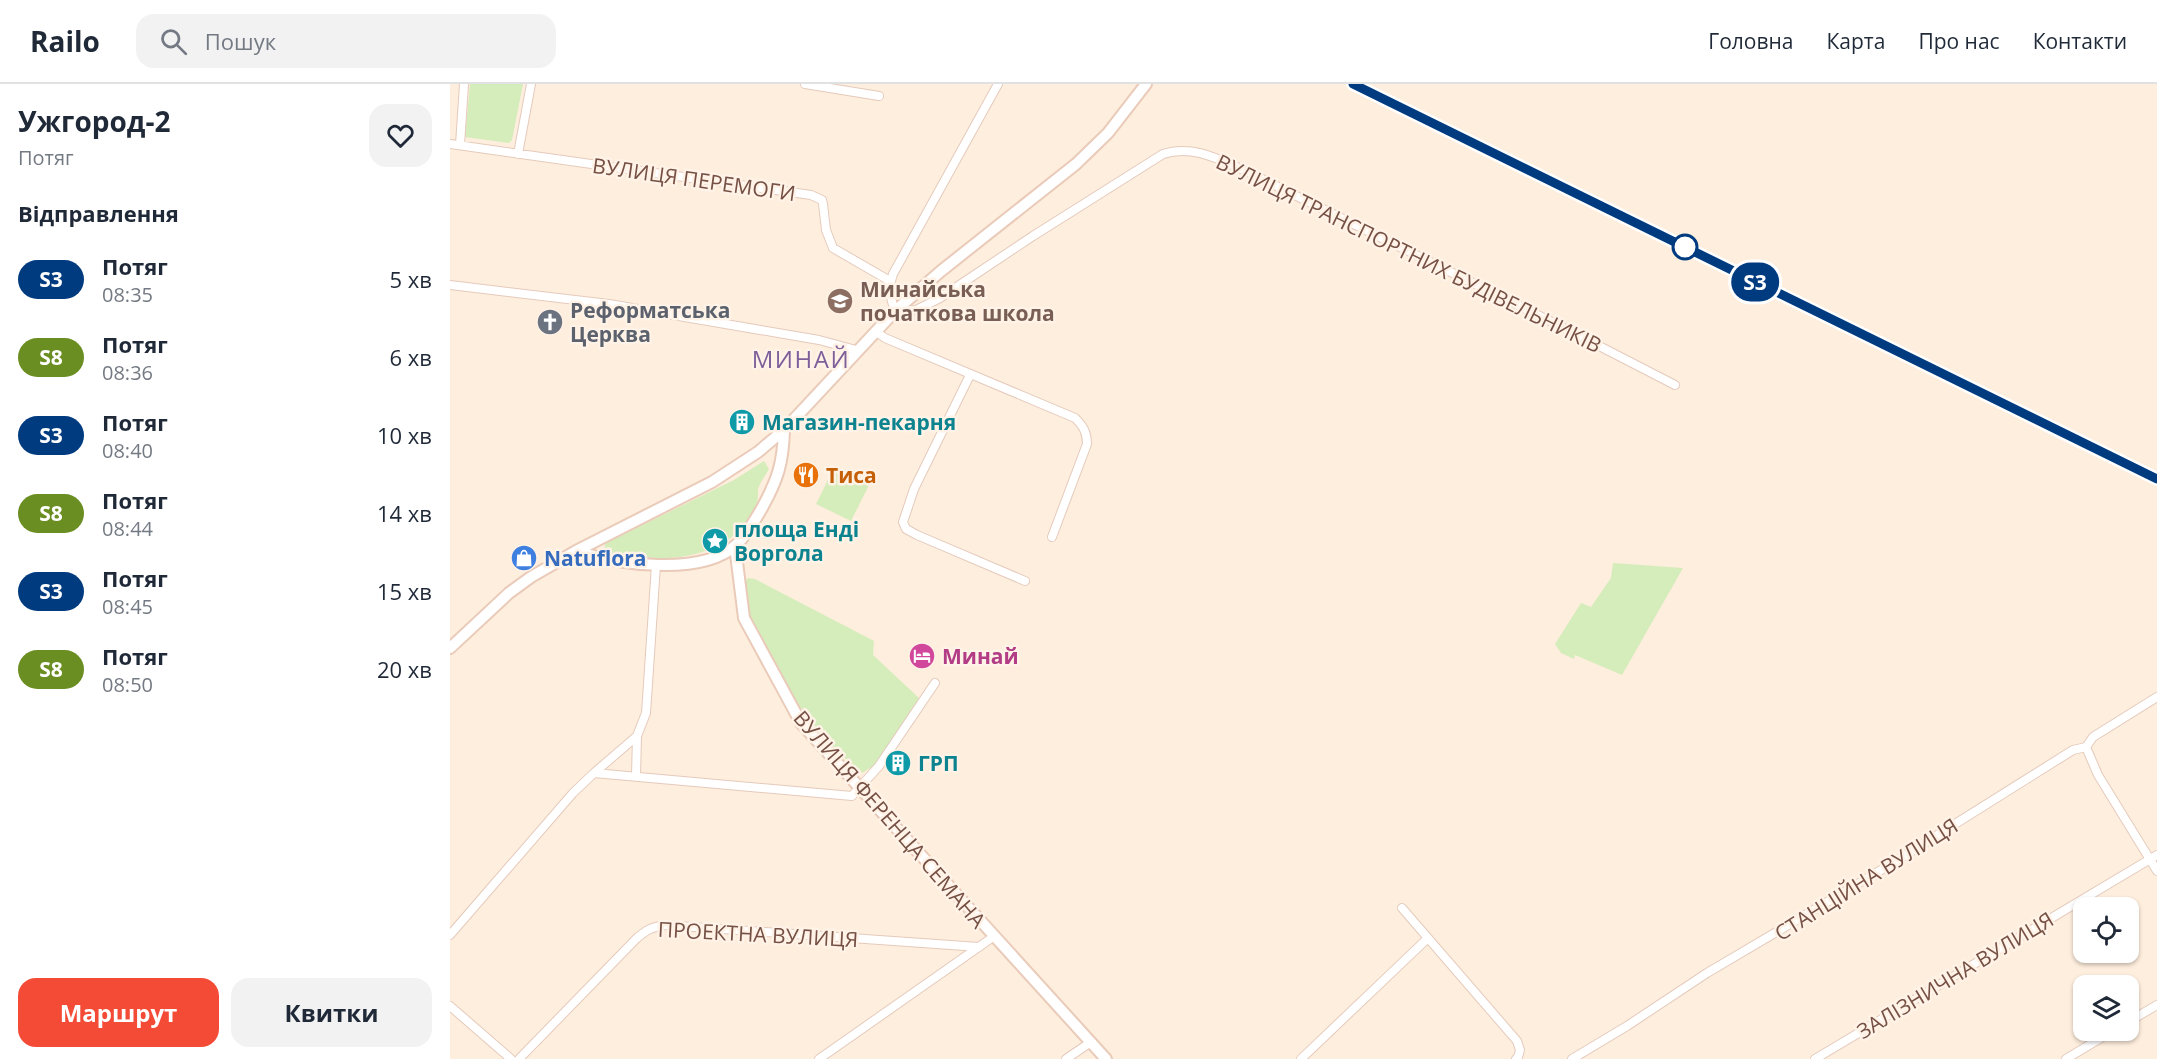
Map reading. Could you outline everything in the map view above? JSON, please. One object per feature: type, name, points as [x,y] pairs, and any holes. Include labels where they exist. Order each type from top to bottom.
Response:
[{"type":"street","points":[[460,146],[464,84]]},
{"type":"street","points":[[518,154],[531,84]]},
{"type":"street","points":[[805,84],[879,96]]},
{"type":"street","points":[[894,311],[890,298],[890,281],[998,84]]},
{"type":"street","points":[[450,648],[509,593],[554,563],[729,473],[758,452],[784,430],[894,311],[1076,164],[1107,133],[1146,84]]},
{"type":"street","name":"ВУЛИЦЯ ПЕРЕМОГИ","points":[[450,144],[817,198],[822,200],[825,208],[826,230],[833,248],[890,281]]},
{"type":"street","name":"ВУЛИЦЯ ТРАНСПОРТНИХ БУДІВЕЛЬНИКІВ","points":[[894,311],[916,310],[940,298],[1163,154],[1175,150],[1189,151],[1207,155],[1248,172],[1675,385]]},
{"type":"street","points":[[450,285],[609,304],[819,340],[856,350]]},
{"type":"street","points":[[875,330],[885,338],[1075,418],[1087,434],[1087,444],[1052,537]]},
{"type":"street","points":[[970,375],[915,489],[903,522],[906,529],[918,536],[1025,581]]},
{"type":"street","points":[[576,551],[609,561],[656,565],[695,562],[714,557],[735,546],[753,523],[772,489],[783,457],[784,430]]},
{"type":"street","name":"ВУЛИЦЯ ФЕРЕНЦА СЕМАНА","points":[[735,546],[742,610],[747,627],[794,714],[859,789],[1106,1059]]},
{"type":"street","points":[[636,776],[637,736],[646,713],[656,565]]},
{"type":"street","points":[[594,773],[852,796],[879,766],[935,683]]},
{"type":"street","name":"СТАНЦІЙНА ВУЛИЦЯ","points":[[1572,1059],[1707,973],[1888,866],[2073,750],[2086,747],[2093,737],[2157,697]]},
{"type":"street","points":[[450,935],[573,793],[637,736]]},
{"type":"street","points":[[2086,747],[2098,775],[2153,857],[2157,871]]},
{"type":"street","name":"ЗАЛІЗНИЧНА ВУЛИЦЯ","points":[[1815,1059],[2153,857]]},
{"type":"street","points":[[1402,908],[1517,1041],[1520,1050],[1516,1059]]},
{"type":"street","name":"ПРОЕКТНА ВУЛИЦЯ","points":[[519,1059],[636,939],[655,926],[979,947]]},
{"type":"street","points":[[819,1059],[993,937]]},
{"type":"street","points":[[1300,1059],[1428,938]]},
{"type":"street","points":[[2139,1016],[2157,1005]]},
{"type":"street","points":[[450,1006],[511,1059]]},
{"type":"street","points":[[2066,1059],[2096,1041]]},
{"type":"street","points":[[1066,1059],[1091,1042]]},
{"type":"green space","points":[[470,84],[523,84],[512,140],[509,143],[465,137]]},
{"type":"green space","points":[[764,461],[769,469],[759,487],[755,509],[744,525],[720,545],[706,551],[675,558],[617,555],[604,548],[606,543],[734,480]]},
{"type":"green space","points":[[835,466],[870,483],[851,521],[816,504]]},
{"type":"green space","points":[[1613,563],[1683,568],[1622,675],[1575,655],[1574,659],[1561,653],[1555,644],[1581,603],[1591,607],[1611,578]]},
{"type":"green space","points":[[748,578],[755,579],[874,641],[873,655],[919,698],[875,765],[862,773],[810,725],[748,616],[745,582]]},
{"type":"railway","points":[[1353,84],[2157,480]]},
{"type":"train","name":"S3","points":[[1353,84],[2157,479]]},
{"type":"place","name":"Минайська початкова школа","points":[[840,301]]},
{"type":"place","name":"Реформатська Церква","points":[[550,322]]},
{"type":"place","name":"Магазин-пекарня","points":[[742,422]]},
{"type":"place","name":"Тиса","points":[[806,475]]},
{"type":"place","name":"площа Енді Воргола","points":[[715,541]]},
{"type":"place","name":"Natuflora","points":[[524,558]]},
{"type":"place","name":"Минай","points":[[922,656]]},
{"type":"place","name":"ГРП","points":[[898,763]]},
{"type":"district","name":"МИНАЙ","points":[[801,358]]}]
